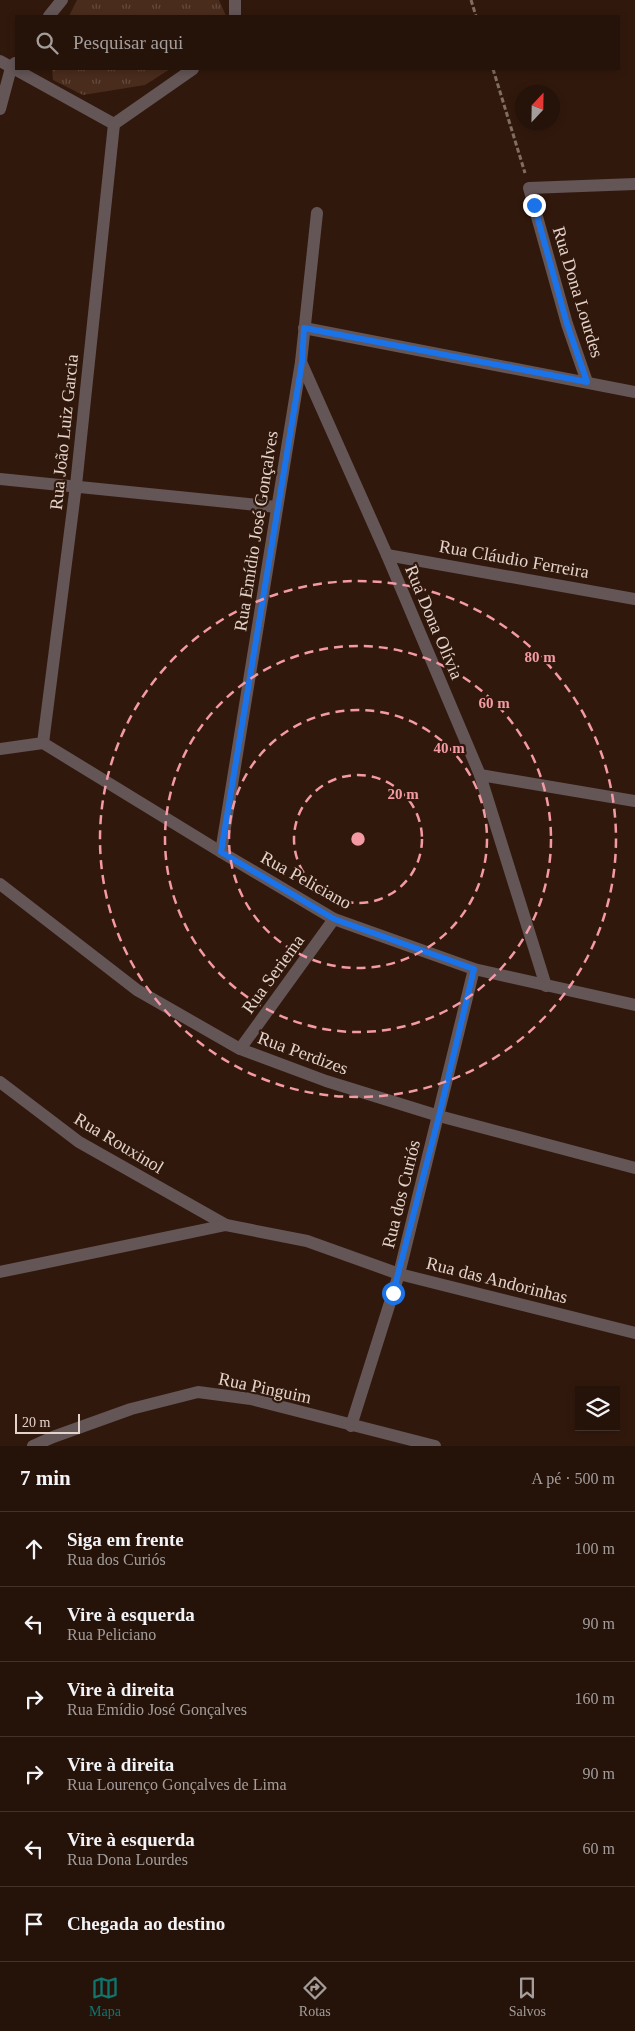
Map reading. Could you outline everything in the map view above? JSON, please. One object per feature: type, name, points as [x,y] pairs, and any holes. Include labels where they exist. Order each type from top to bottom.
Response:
[{"type":"street","points":[[50,15],[62,0]]},
{"type":"street","points":[[235,0],[235,15]]},
{"type":"street","points":[[0,62],[14,65],[0,110]]},
{"type":"street","points":[[22,70],[114,124],[192,70]]},
{"type":"street","name":"Rua João Luiz Garcia","points":[[43,743],[76,485],[114,124]]},
{"type":"street","points":[[529,188],[635,184]]},
{"type":"street","name":"Rua Dona Lourdes","points":[[529,188],[567,324],[587,382]]},
{"type":"street","name":"Rua Emídio José Gonçalves","points":[[221,852],[302,362],[317,214]]},
{"type":"street","points":[[304,328],[635,392]]},
{"type":"street","name":"Rua Dona Olívia","points":[[302,362],[387,555],[480,775],[546,986]]},
{"type":"street","points":[[0,479],[76,485],[277,507]]},
{"type":"street","name":"Rua Cláudio Ferreira","points":[[387,555],[635,599]]},
{"type":"street","points":[[0,749],[43,743]]},
{"type":"street","name":"Rua Peliciano","points":[[43,743],[334,919],[474,969],[635,1006]]},
{"type":"street","points":[[480,775],[635,801]]},
{"type":"street","name":"Rua Perdizes","points":[[0,884],[137,990],[240,1049],[326,1081],[439,1116],[635,1168]]},
{"type":"street","name":"Rua Seriema","points":[[240,1049],[334,919]]},
{"type":"street","name":"Rua dos Curiós","points":[[351,1426],[399,1274],[474,969]]},
{"type":"street","name":"Rua Rouxinol","points":[[0,1082],[79,1142],[226,1225]]},
{"type":"street","name":"Rua das Andorinhas","points":[[0,1272],[226,1225],[307,1242],[399,1274],[635,1333]]},
{"type":"street","name":"Rua Pinguim","points":[[33,1446],[131,1409],[198,1392],[251,1399],[435,1446]]},
{"type":"path","points":[[471,0],[476,15]]},
{"type":"path","points":[[492,70],[529,188]]},
{"type":"green space","points":[[77,0],[219,0],[226,15],[70,15]]},
{"type":"green space","points":[[52,70],[168,70],[145,85],[83,95],[53,80]]},
{"type":"route","points":[[393,1293],[439,1116],[474,969],[334,919],[221,852],[302,362],[304,328],[587,382],[567,324],[534,205]]}]
